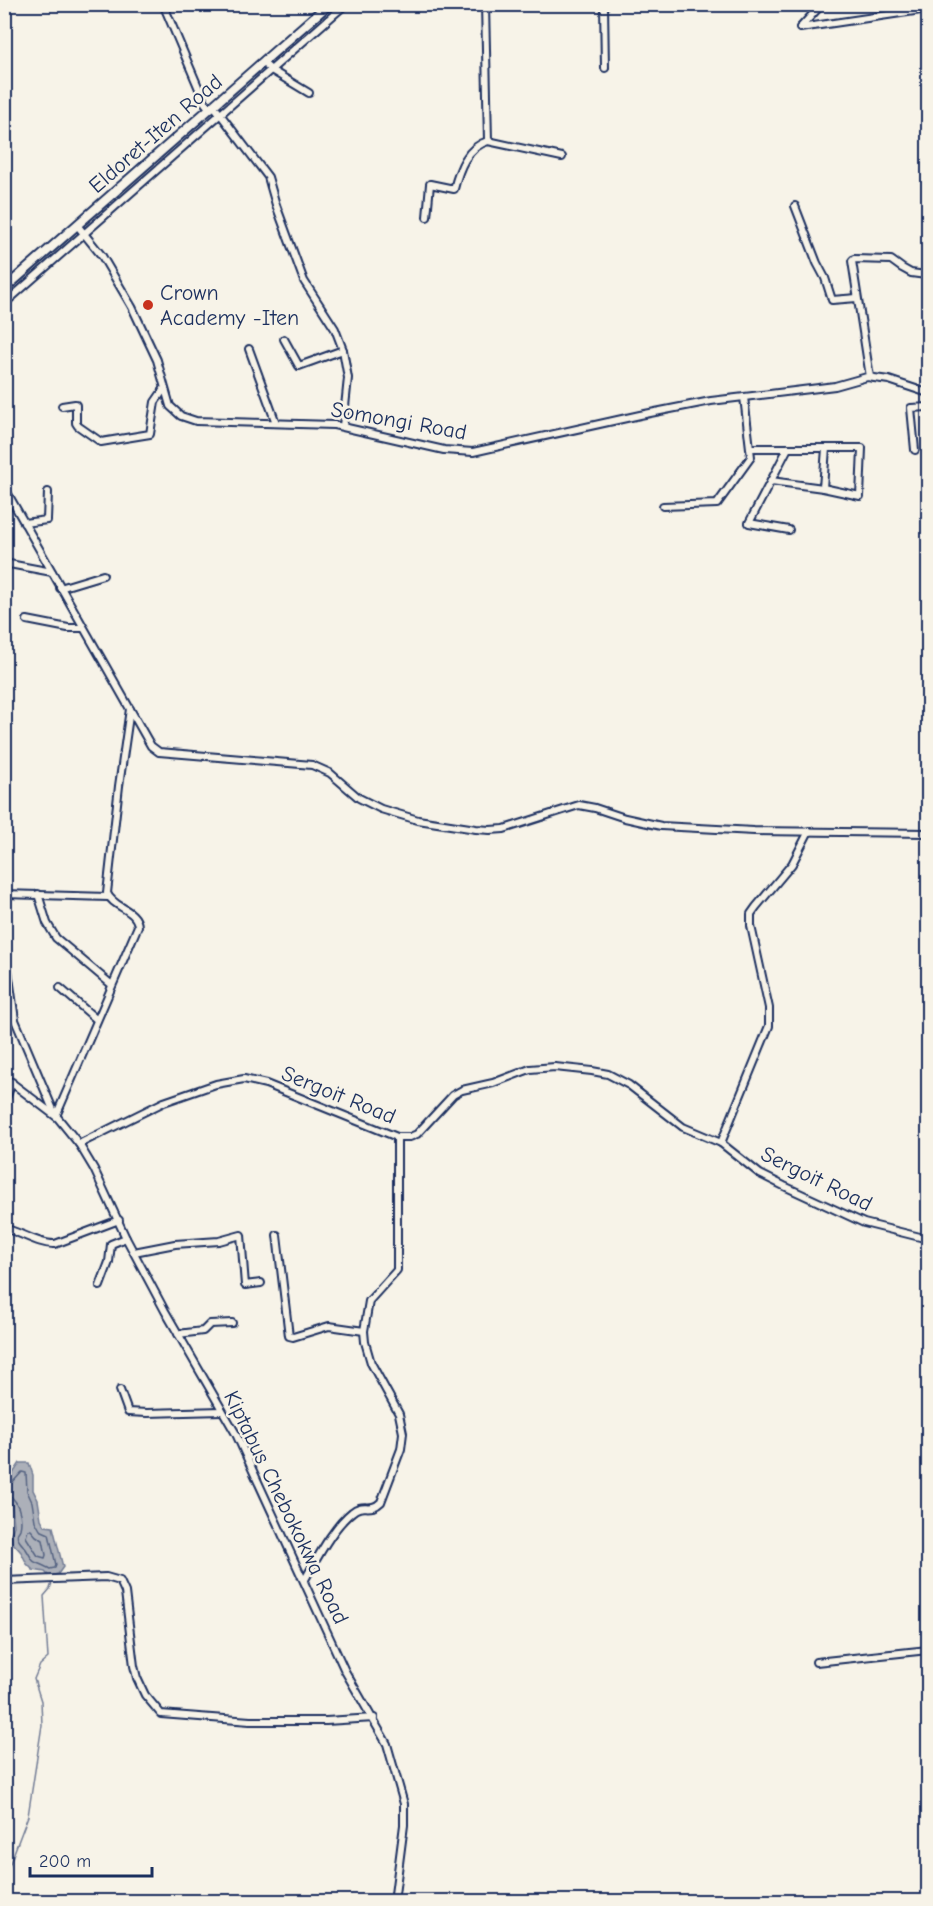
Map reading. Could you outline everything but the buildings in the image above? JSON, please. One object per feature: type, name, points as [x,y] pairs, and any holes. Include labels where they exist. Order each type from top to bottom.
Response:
[{"type":"main road","name":"Eldoret-Iten Road","points":[[4,290],[329,4]]},
{"type":"street","points":[[163,4],[205,103],[219,116],[268,177],[304,280],[335,329],[343,350],[348,378],[343,426]]},
{"type":"street","points":[[4,304],[346,4]]},
{"type":"street","points":[[485,4],[488,141]]},
{"type":"street","points":[[604,4],[605,68]]},
{"type":"street","points":[[822,4],[800,28],[928,9]]},
{"type":"street","points":[[263,63],[309,93]]},
{"type":"street","points":[[427,217],[430,184],[454,189],[460,167],[480,143],[488,141],[562,157]]},
{"type":"street","points":[[795,206],[832,300],[857,298]]},
{"type":"street","name":"Somongi Road","points":[[77,225],[117,279],[157,360],[170,406],[176,413],[189,419],[214,422],[313,423],[343,426],[444,450],[473,452],[640,414],[711,401],[835,386],[870,377],[889,380],[928,393]]},
{"type":"street","points":[[870,377],[852,261],[854,259],[891,260],[911,273],[926,274]]},
{"type":"street","points":[[4,267],[9,278]]},
{"type":"street","points":[[284,339],[299,366],[343,350]]},
{"type":"street","points":[[249,349],[276,423]]},
{"type":"street","points":[[62,406],[75,404],[78,426],[102,442],[150,434],[154,402],[164,389]]},
{"type":"street","points":[[663,506],[717,504],[751,457],[744,397]]},
{"type":"street","points":[[915,450],[911,408],[928,407]]},
{"type":"street","points":[[750,448],[862,448],[860,496],[771,481]]},
{"type":"street","points":[[788,448],[749,523],[789,530]]},
{"type":"street","points":[[823,488],[826,448]]},
{"type":"street","points":[[4,487],[151,746],[159,752],[312,765],[330,773],[359,798],[381,809],[418,820],[451,826],[497,830],[579,805],[661,826],[754,831],[928,833]]},
{"type":"street","points":[[24,523],[46,520],[48,492]]},
{"type":"street","points":[[4,563],[52,572]]},
{"type":"street","points":[[60,588],[103,575]]},
{"type":"street","points":[[27,620],[68,628],[83,628]]},
{"type":"street","points":[[56,1116],[96,1019],[137,929],[138,921],[134,916],[108,897],[110,857],[130,708]]},
{"type":"street","points":[[721,1143],[769,1026],[769,1008],[751,926],[752,914],[792,864],[809,831]]},
{"type":"street","points":[[4,894],[108,897]]},
{"type":"street","points":[[38,894],[47,923],[56,938],[112,985]]},
{"type":"street","points":[[4,966],[8,970],[15,1020],[56,1116]]},
{"type":"street","points":[[60,988],[96,1019]]},
{"type":"street","name":"Sergoit Road","points":[[80,1144],[164,1102],[216,1084],[244,1079],[266,1084],[397,1137],[410,1137],[417,1134],[457,1092],[493,1083],[530,1069],[555,1067],[592,1071],[608,1074],[629,1085],[683,1127],[721,1143],[760,1173],[847,1216],[879,1228],[928,1239]]},
{"type":"street","points":[[4,1077],[56,1116]]},
{"type":"street","points":[[4,1104],[12,1082]]},
{"type":"street","name":"Kiptabus Chebokokwa Road","points":[[56,1116],[80,1144],[126,1238],[236,1434],[345,1671],[387,1744],[404,1804],[403,1834],[394,1902]]},
{"type":"street","points":[[304,1581],[342,1521],[356,1509],[374,1508],[381,1502],[401,1449],[403,1433],[399,1413],[371,1364],[364,1330],[369,1301],[397,1270],[397,1137]]},
{"type":"street","points":[[4,1228],[48,1244],[55,1244],[118,1220]]},
{"type":"street","points":[[134,1252],[175,1244],[219,1241],[241,1235],[245,1285],[261,1284]]},
{"type":"street","points":[[277,1235],[289,1336],[302,1335],[329,1326],[364,1330]]},
{"type":"street","points":[[100,1286],[109,1262],[111,1244],[126,1238]]},
{"type":"street","points":[[178,1334],[203,1331],[210,1324],[231,1323]]},
{"type":"street","points":[[120,1390],[128,1412],[222,1411]]},
{"type":"street","points":[[4,1581],[106,1577],[118,1579],[125,1592],[134,1666],[139,1684],[155,1708],[164,1715],[250,1721],[374,1718]]},
{"type":"street","points":[[816,1662],[928,1650]]},
{"type":"water","points":[[20,1463],[29,1463],[41,1519],[45,1526],[53,1527],[63,1567],[58,1574],[49,1576],[45,1572],[33,1570],[12,1542],[11,1533],[14,1526],[12,1505],[5,1497],[5,1474],[10,1478]]},
{"type":"waterway","points":[[4,1879],[28,1816],[42,1725],[41,1701],[34,1679],[40,1665],[48,1658],[44,1596],[52,1582]]},
{"type":"place","name":"Crown Academy -Iten","points":[[148,305]]}]
